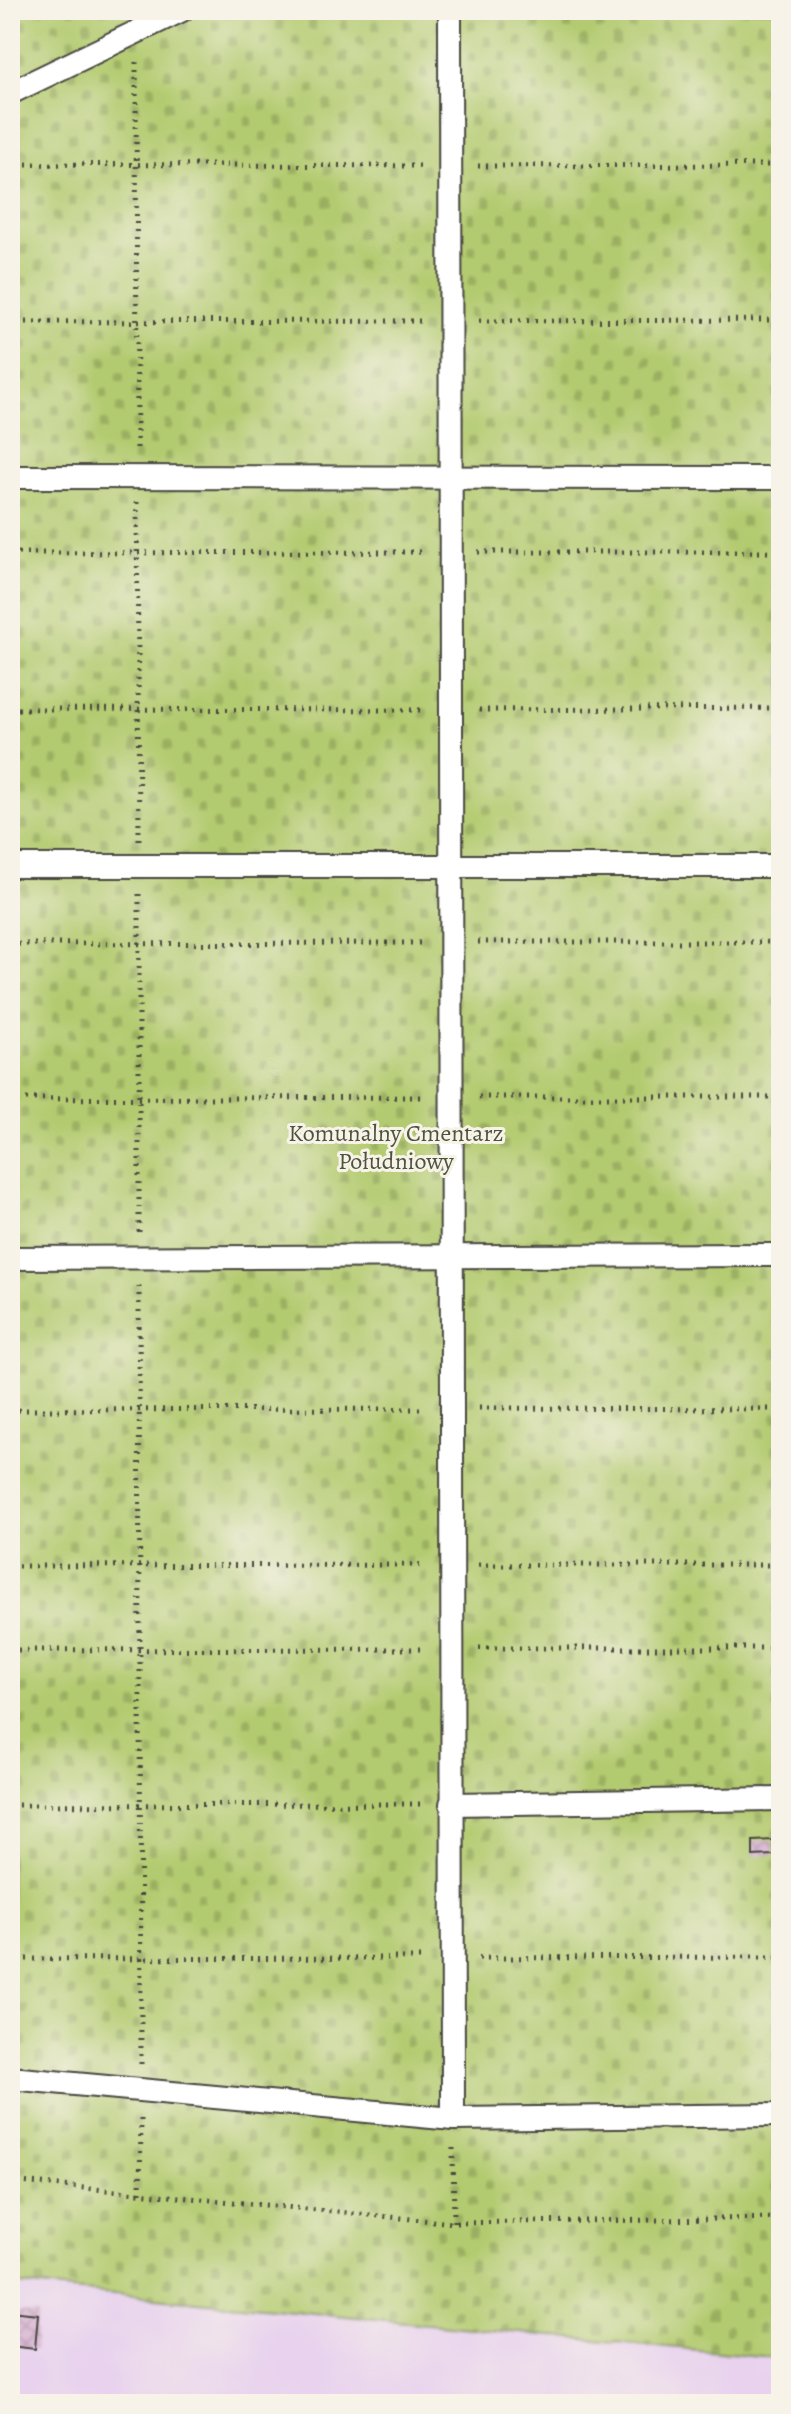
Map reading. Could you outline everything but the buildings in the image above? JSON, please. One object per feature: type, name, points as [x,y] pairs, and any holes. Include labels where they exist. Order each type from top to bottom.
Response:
[{"type":"street","points":[[10,93],[182,10]]},
{"type":"street","points":[[450,10],[453,2119]]},
{"type":"street","points":[[10,477],[449,475],[781,478]]},
{"type":"street","points":[[10,866],[781,866]]},
{"type":"street","points":[[10,1258],[781,1255]]},
{"type":"street","points":[[451,1804],[781,1799]]},
{"type":"street","points":[[10,2078],[453,2119],[781,2115]]},
{"type":"path","points":[[523,10],[781,11]]},
{"type":"path","points":[[136,32],[140,2193]]},
{"type":"path","points":[[10,164],[781,165]]},
{"type":"path","points":[[10,322],[781,320]]},
{"type":"path","points":[[10,553],[781,552]]},
{"type":"path","points":[[10,709],[781,708]]},
{"type":"path","points":[[10,944],[781,942]]},
{"type":"path","points":[[10,1099],[781,1097]]},
{"type":"path","points":[[10,1410],[781,1409]]},
{"type":"path","points":[[10,1566],[781,1565]]},
{"type":"path","points":[[10,1650],[781,1648]]},
{"type":"path","points":[[10,1805],[451,1804]]},
{"type":"path","points":[[10,1959],[781,1957]]},
{"type":"path","points":[[453,2119],[454,2223]]},
{"type":"path","points":[[10,2181],[454,2223],[781,2218]]},
{"type":"shaded area","points":[[10,2284],[781,2358],[781,2404],[10,2404]]},
{"type":"green space","name":"Komunalny Cmentarz Południowy","points":[[10,10],[781,10],[781,2358],[10,2284]]}]
